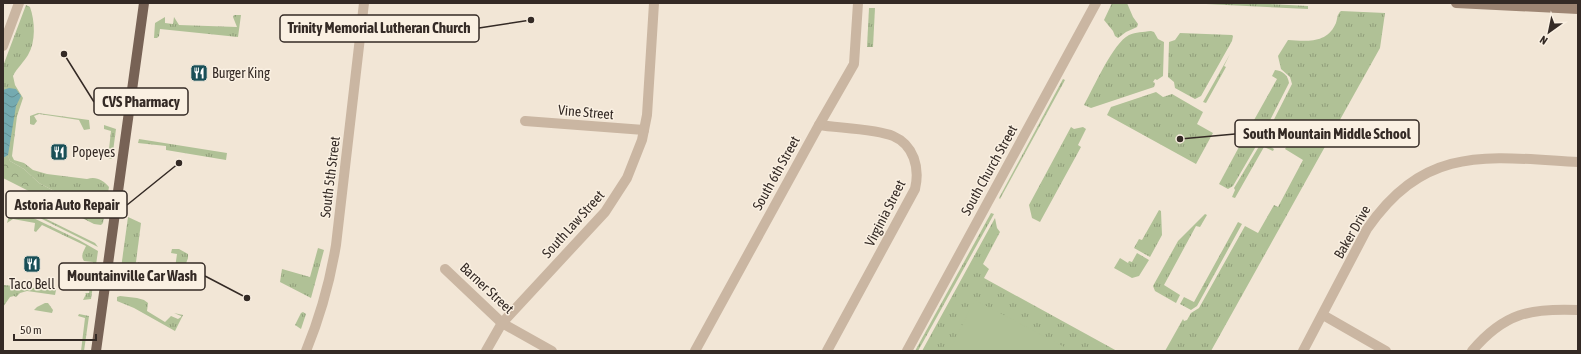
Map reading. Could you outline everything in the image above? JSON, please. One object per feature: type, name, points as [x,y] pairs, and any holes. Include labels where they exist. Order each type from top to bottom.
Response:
[{"type":"main road","points":[[96,351],[144,3]]},
{"type":"main road","points":[[1456,3],[1578,9]]},
{"type":"street","points":[[3,46],[19,3]]},
{"type":"street","name":"South 5th Street","points":[[306,351],[331,276],[337,238],[364,3]]},
{"type":"street","name":"South Law Street","points":[[486,351],[502,323],[605,212],[627,178],[636,159],[647,115],[654,3]]},
{"type":"street","name":"South 6th Street","points":[[695,351],[854,64],[858,3]]},
{"type":"street","name":"South Church Street","points":[[907,351],[1096,3]]},
{"type":"street","name":"Vine Street","points":[[525,121],[644,130]]},
{"type":"street","name":"Virginia Street","points":[[819,126],[881,133],[893,136],[902,141],[909,148],[917,167],[918,179],[915,188],[827,351]]},
{"type":"street","name":"Baker Drive","points":[[1303,351],[1367,229],[1379,212],[1404,187],[1439,167],[1459,161],[1479,158],[1578,162]]},
{"type":"street","name":"Barner Street","points":[[445,269],[502,323],[552,351]]},
{"type":"street","points":[[1472,351],[1489,333],[1504,322],[1517,316],[1546,310],[1578,310]]},
{"type":"street","points":[[1323,315],[1386,351]]},
{"type":"green space","points":[[1112,3],[1127,3],[1138,24],[1137,27],[1118,38],[1104,20]]},
{"type":"green space","points":[[1186,3],[1251,3],[1308,6],[1308,9]]},
{"type":"green space","points":[[26,5],[30,7],[32,13],[34,31],[31,50],[13,76],[15,85],[23,98],[17,116],[12,156],[14,160],[24,163],[33,170],[47,174],[87,179],[96,178],[104,182],[109,187],[105,210],[58,193],[39,183],[24,169],[10,161],[8,156],[3,158],[3,66]]},
{"type":"green space","points":[[869,8],[875,8],[873,47],[867,47]]},
{"type":"green space","points":[[1341,11],[1385,13],[1380,48],[1211,351],[1165,351],[1183,319],[1184,321],[1187,320],[1191,313],[1199,308],[1245,226],[1258,233],[1274,205],[1278,207],[1303,160],[1285,149],[1287,146],[1278,141],[1275,146],[1265,140],[1265,137],[1292,84],[1290,77],[1281,69],[1278,56],[1288,40],[1308,41],[1326,36],[1335,25],[1338,14]]},
{"type":"green space","points":[[234,15],[241,15],[238,37],[160,29],[159,36],[154,38],[155,23],[165,17],[165,23],[173,24],[174,17],[179,25],[237,27],[233,17]]},
{"type":"green space","points":[[1151,31],[1154,32],[1158,39],[1164,42],[1163,76],[1157,80],[1155,79],[1153,82],[1155,83],[1154,87],[1091,108],[1084,105],[1110,56],[1123,40],[1132,34]]},
{"type":"green space","points":[[1180,33],[1233,36],[1232,41],[1201,96],[1195,99],[1175,88],[1174,82],[1168,77],[1169,42],[1175,40]]},
{"type":"green space","points":[[1230,54],[1224,66],[1226,67],[1206,103],[1203,102]]},
{"type":"green space","points":[[1275,70],[1285,74],[1289,83],[1262,136],[1260,137],[1249,129],[1277,79],[1272,76]]},
{"type":"green space","points":[[1063,79],[1065,80],[1000,199],[999,198]]},
{"type":"green space","points":[[1156,92],[1163,97],[1172,94],[1203,112],[1197,124],[1213,133],[1196,164],[1107,115],[1111,107]]},
{"type":"green space","points":[[38,113],[89,120],[90,129],[84,130],[79,120],[39,114],[34,116],[37,121],[34,125],[30,124],[30,116]]},
{"type":"green space","points":[[104,125],[116,129],[112,159],[108,158],[111,131],[104,129]]},
{"type":"green space","points":[[1071,127],[1074,129],[1083,127],[1086,129],[1078,145],[1081,147],[1040,222],[1032,218],[1029,205]]},
{"type":"green space","points":[[1246,134],[1253,136],[1259,141],[1233,186],[1228,189],[1219,184]]},
{"type":"green space","points":[[139,139],[227,153],[226,160],[166,150],[166,146],[138,143]]},
{"type":"green space","points":[[1261,143],[1264,143],[1274,149],[1273,151],[1264,147],[1235,198],[1232,197],[1235,190],[1234,188]]},
{"type":"green space","points":[[8,155],[10,161],[24,169],[39,183],[58,193],[105,210],[103,223],[101,225],[94,224],[3,178],[3,158]]},
{"type":"green space","points":[[20,208],[26,209],[95,243],[98,247]]},
{"type":"green space","points":[[1159,210],[1161,211],[1162,235],[1150,257],[1134,248],[1139,239],[1142,240]]},
{"type":"green space","points":[[19,211],[79,240],[98,251],[91,299],[83,300],[86,294],[85,293],[89,293],[93,262],[84,261],[82,257],[86,246],[42,225],[36,232],[34,231],[35,223],[13,219],[7,223],[10,212],[17,214]]},
{"type":"green space","points":[[991,213],[994,214],[918,351],[915,351]]},
{"type":"green space","points":[[1205,214],[1207,215],[1200,227],[1196,226],[1164,285],[1180,295],[1176,303],[1155,291],[1153,286],[1178,241]]},
{"type":"green space","points":[[128,217],[141,223],[133,285],[119,283]]},
{"type":"green space","points":[[995,218],[997,228],[1000,232],[983,264],[989,269],[984,278],[1117,351],[922,351]]},
{"type":"green space","points":[[1238,222],[1242,224],[1197,306],[1191,310],[1180,304],[1184,297],[1194,302]]},
{"type":"green space","points":[[318,248],[324,250],[311,298],[280,282],[282,269],[310,277]]},
{"type":"green space","points":[[172,249],[179,249],[188,254],[181,277],[174,275],[177,254],[171,253]]},
{"type":"green space","points":[[1137,253],[1149,260],[1139,276],[1132,278],[1114,268],[1120,258],[1128,263],[1129,261],[1132,262]]},
{"type":"green space","points":[[138,262],[140,263],[138,281],[172,286],[173,280],[179,280],[175,288],[136,283]]},
{"type":"green space","points":[[4,285],[34,288],[54,287],[56,290],[55,295],[27,291],[20,293],[16,297],[10,297],[3,307]]},
{"type":"green space","points":[[120,296],[144,300],[148,303],[147,311],[165,322],[171,316],[178,319],[181,317],[174,313],[183,315],[175,331],[134,308],[117,301],[117,297]]},
{"type":"green space","points":[[975,300],[1072,351],[949,351]]},
{"type":"green space","points":[[48,303],[53,310],[52,313],[34,310],[37,307]]},
{"type":"green space","points":[[303,312],[306,314],[301,329],[295,325]]},
{"type":"green space","points":[[79,314],[89,316],[84,351],[81,351],[85,318],[78,316]]},
{"type":"water","points":[[9,88],[16,89],[21,96],[16,106],[8,155],[3,158],[3,90]]},
{"type":"place","name":"Trinity Memorial Lutheran Church","points":[[531,20]]},
{"type":"place","name":"CVS Pharmacy","points":[[64,54]]},
{"type":"place","name":"Burger King","points":[[199,73]]},
{"type":"place","name":"South Mountain Middle School","points":[[1180,139]]},
{"type":"place","name":"Popeyes","points":[[59,152]]},
{"type":"place","name":"Astoria Auto Repair","points":[[179,163]]},
{"type":"place","name":"Taco Bell","points":[[32,264]]},
{"type":"place","name":"Mountainville Car Wash","points":[[247,298]]}]
